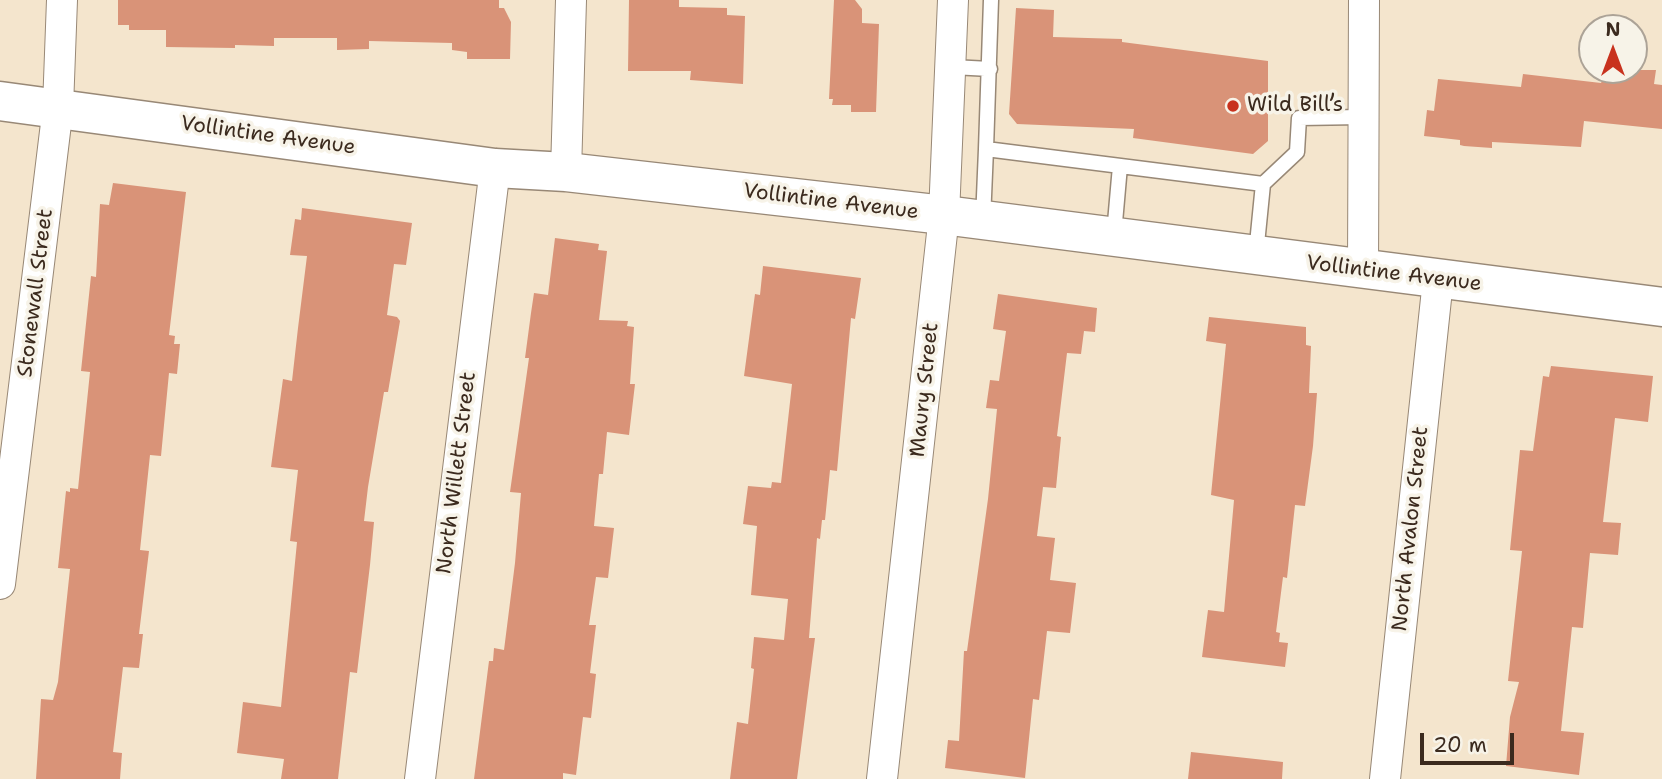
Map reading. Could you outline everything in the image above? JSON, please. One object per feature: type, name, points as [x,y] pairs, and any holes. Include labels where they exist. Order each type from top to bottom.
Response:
[{"type":"street","name":"Stonewall Street","points":[[0,584],[58,107],[62,0]]},
{"type":"street","points":[[566,172],[571,0]]},
{"type":"street","name":"Maury Street","points":[[882,779],[944,215],[953,0]]},
{"type":"street","points":[[1363,270],[1364,0]]},
{"type":"street","name":"Vollintine Avenue","points":[[0,100],[495,168],[566,172],[944,215],[1255,257],[1662,307]]},
{"type":"street","name":"North Willett Street","points":[[420,779],[495,168]]},
{"type":"street","name":"North Avalon Street","points":[[1385,779],[1437,280]]},
{"type":"lane","points":[[983,222],[992,0]]},
{"type":"lane","points":[[952,67],[990,69]]},
{"type":"lane","points":[[1255,257],[1263,184],[1297,152],[1299,118],[1362,117]]},
{"type":"lane","points":[[986,149],[1263,184]]},
{"type":"lane","points":[[1114,238],[1120,166]]},
{"type":"building","points":[[118,0],[499,0],[499,8],[504,8],[511,22],[510,59],[467,59],[467,52],[452,50],[452,43],[369,41],[369,49],[337,50],[337,38],[274,38],[274,46],[166,47],[166,30],[129,30],[129,25],[118,25]]},
{"type":"building","points":[[629,0],[679,0],[679,7],[727,8],[727,15],[745,16],[743,84],[690,80],[691,71],[628,71]]},
{"type":"building","points":[[834,0],[855,0],[862,9],[862,23],[879,24],[876,112],[851,112],[851,105],[832,105],[833,99],[829,99]]},
{"type":"building","points":[[1016,8],[1054,10],[1053,37],[1122,39],[1122,42],[1268,61],[1268,141],[1253,154],[1133,138],[1134,129],[1017,124],[1009,114]]},
{"type":"building","points":[[1648,70],[1656,70],[1654,84],[1662,85],[1662,129],[1584,121],[1581,147],[1492,142],[1492,148],[1464,146],[1460,145],[1460,140],[1424,136],[1427,110],[1434,111],[1438,79],[1521,87],[1523,74],[1578,80],[1578,84],[1648,84]]},
{"type":"building","points":[[113,183],[186,192],[169,335],[175,336],[174,344],[180,344],[177,374],[169,373],[161,456],[150,455],[140,550],[149,551],[139,634],[143,634],[139,668],[123,667],[113,752],[122,753],[120,779],[36,779],[41,699],[53,700],[58,682],[70,569],[58,568],[66,491],[70,492],[70,488],[78,489],[90,372],[81,371],[91,276],[96,277],[100,204],[109,205]]},
{"type":"building","points":[[302,208],[412,223],[406,265],[394,264],[387,315],[397,317],[400,321],[388,392],[384,392],[368,487],[364,521],[374,522],[370,565],[357,673],[350,672],[338,779],[281,779],[284,759],[237,753],[243,702],[281,707],[297,542],[290,541],[298,470],[271,467],[283,379],[292,381],[307,256],[290,255],[295,219],[301,220]]},
{"type":"building","points":[[555,238],[599,244],[598,250],[607,251],[599,320],[628,321],[627,326],[634,327],[630,384],[635,384],[629,435],[607,432],[603,474],[599,474],[594,526],[614,528],[608,578],[596,577],[589,625],[596,625],[590,673],[596,674],[591,718],[583,717],[576,775],[563,773],[563,779],[474,779],[489,661],[493,661],[494,648],[504,650],[515,563],[521,493],[510,492],[529,358],[525,358],[531,313],[534,293],[548,295]]},
{"type":"building","points":[[763,266],[861,278],[855,319],[851,318],[837,471],[830,470],[825,520],[822,520],[820,539],[817,538],[809,638],[815,638],[797,779],[730,779],[737,722],[748,724],[754,669],[751,668],[754,637],[784,640],[788,599],[751,595],[757,526],[743,524],[748,486],[771,488],[772,482],[781,483],[792,384],[744,376],[755,294],[760,295]]},
{"type":"building","points":[[998,294],[1097,308],[1095,332],[1084,331],[1081,354],[1067,353],[1057,436],[1061,437],[1056,488],[1043,487],[1037,536],[1055,538],[1050,580],[1076,583],[1070,633],[1047,631],[1039,700],[1033,699],[1025,778],[945,768],[948,740],[959,741],[964,651],[967,651],[988,499],[997,409],[986,408],[990,380],[999,381],[1006,331],[993,329]]},
{"type":"building","points":[[1209,317],[1306,327],[1306,345],[1311,346],[1309,393],[1317,393],[1313,446],[1305,506],[1295,505],[1287,578],[1283,577],[1276,632],[1280,633],[1279,642],[1288,643],[1285,667],[1202,657],[1208,610],[1224,612],[1234,500],[1211,495],[1226,344],[1206,341]]},
{"type":"building","points":[[1551,366],[1653,376],[1648,422],[1615,418],[1603,522],[1621,523],[1618,555],[1590,553],[1583,628],[1572,627],[1561,731],[1584,733],[1579,775],[1506,766],[1510,717],[1519,682],[1508,681],[1522,551],[1510,550],[1520,450],[1533,451],[1543,376],[1549,377]]},
{"type":"building","points":[[1191,752],[1283,762],[1282,779],[1188,779]]},
{"type":"place","name":"Wild Bill’s","points":[[1233,106]]}]
